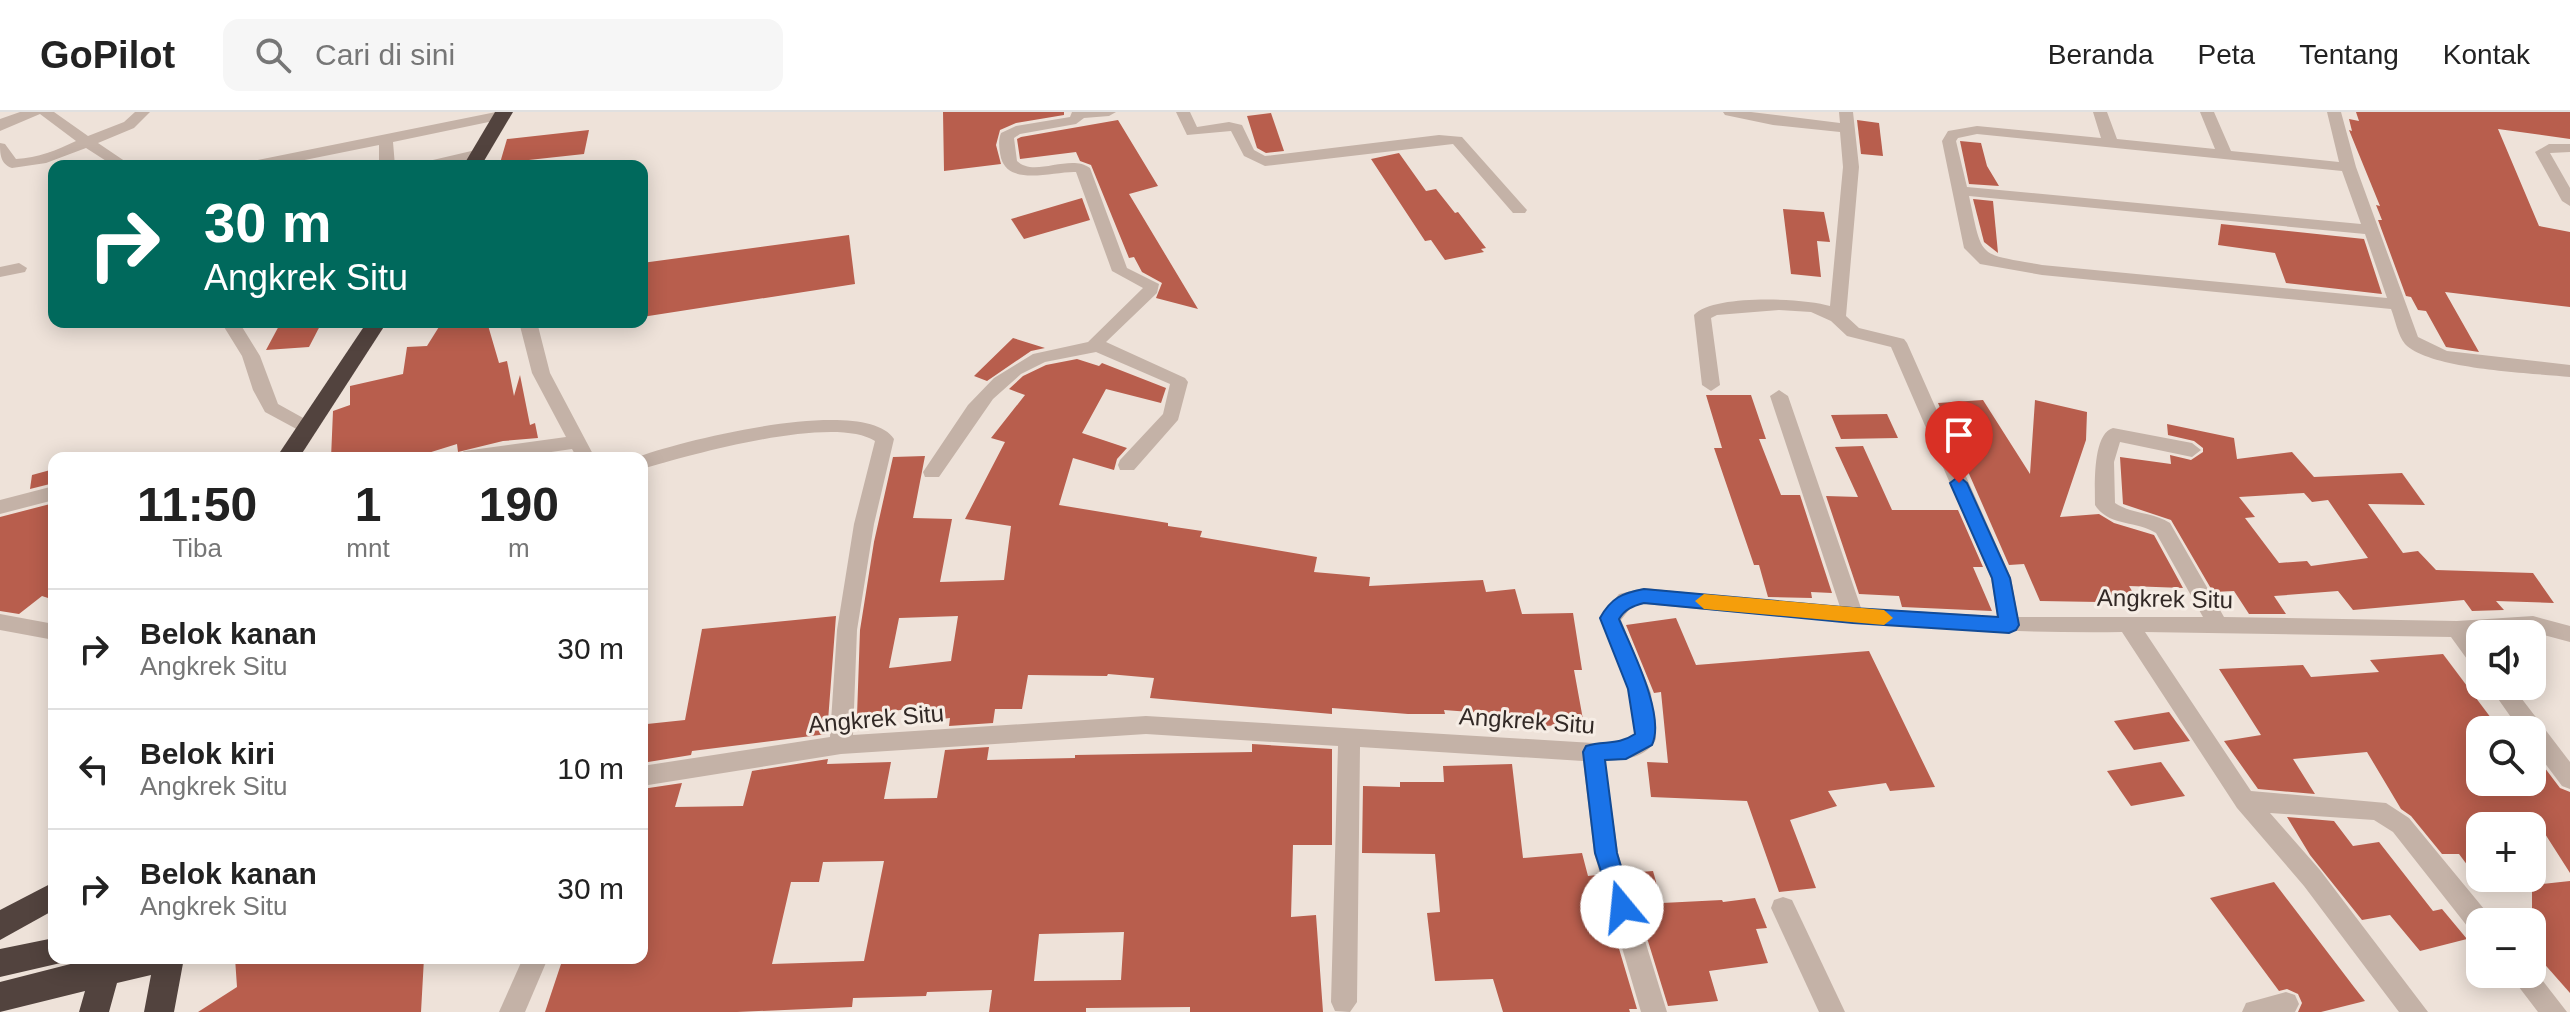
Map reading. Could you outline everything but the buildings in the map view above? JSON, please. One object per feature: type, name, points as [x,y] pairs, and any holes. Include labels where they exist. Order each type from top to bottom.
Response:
[{"type":"highway","points":[[484,156],[503,113]]},
{"type":"highway","points":[[304,440],[373,328]]},
{"type":"highway","points":[[0,926],[48,898]]},
{"type":"highway","points":[[0,963],[48,953]]},
{"type":"highway","points":[[159,1012],[168,964]]},
{"type":"highway","points":[[0,997],[106,965]]},
{"type":"highway","points":[[94,1012],[106,965]]},
{"type":"street","points":[[0,127],[3,123],[34,112]]},
{"type":"street","points":[[45,112],[115,160]]},
{"type":"street","points":[[0,147],[12,163],[21,164],[60,154],[129,125],[143,112]]},
{"type":"street","points":[[1097,346],[1100,336],[1151,289],[1151,284],[1120,271],[1082,168],[1062,165],[1024,172],[1016,170],[1010,165],[1006,136],[1016,130],[1076,120],[1079,113],[1109,112]]},
{"type":"street","points":[[1183,112],[1192,132],[1229,126],[1237,128],[1245,150],[1255,159],[1265,161],[1439,139],[1457,140],[1474,155],[1519,210]]},
{"type":"street","points":[[1730,112],[1773,121],[1847,120],[1851,167],[1837,317]]},
{"type":"street","points":[[2100,112],[2110,142]]},
{"type":"street","points":[[2207,112],[2224,153]]},
{"type":"street","points":[[2334,112],[2348,167],[2395,304],[2411,340],[2432,353],[2570,371]]},
{"type":"street","points":[[283,160],[503,113]]},
{"type":"street","points":[[2348,167],[2110,142],[1962,131],[1953,134],[1949,141],[1972,248],[1986,260],[2000,264],[2395,304]]},
{"type":"street","points":[[386,139],[387,160]]},
{"type":"street","points":[[2570,148],[2549,148],[2542,152],[2570,201]]},
{"type":"street","points":[[460,160],[484,156]]},
{"type":"street","points":[[1960,191],[2370,230]]},
{"type":"street","points":[[0,272],[19,268]]},
{"type":"street","points":[[1711,385],[1702,315],[1715,310],[1809,304],[1827,308],[1853,332],[1898,343],[2001,578],[2009,625]]},
{"type":"street","points":[[234,328],[251,356],[271,408],[304,440]]},
{"type":"street","points":[[530,328],[541,373],[582,450],[552,452]]},
{"type":"street","points":[[932,472],[983,400],[1008,375],[1031,361],[1097,346],[1169,374],[1179,382],[1172,416],[1127,465]]},
{"type":"street","points":[[1779,396],[1853,616]]},
{"type":"street","points":[[648,460],[702,444],[804,425],[867,430],[879,433],[885,439],[864,524],[847,630],[841,745]]},
{"type":"street","points":[[2192,450],[2113,434],[2105,462],[2105,505],[2117,515],[2148,518],[2163,528],[2219,627]]},
{"type":"street","points":[[0,507],[48,495]]},
{"type":"street","name":"Angkrek Situ","points":[[648,775],[841,745],[1146,725],[1593,752],[1626,751],[1645,739],[1646,728],[1638,689],[1610,618],[1626,600],[1661,597],[1853,616],[2009,625],[2457,629],[2533,624],[2570,634]]},
{"type":"street","points":[[0,622],[48,631]]},
{"type":"street","points":[[2128,624],[2245,801],[2312,878],[2415,1012]]},
{"type":"street","points":[[2457,629],[2466,641]]},
{"type":"street","points":[[2511,700],[2570,779]]},
{"type":"street","points":[[1344,1002],[1349,737]]},
{"type":"street","points":[[1593,752],[1606,853],[1654,1012]]},
{"type":"street","points":[[2245,801],[2378,810],[2401,825],[2468,908]]},
{"type":"street","points":[[1783,908],[1832,1012]]},
{"type":"street","points":[[512,1012],[533,964]]},
{"type":"street","points":[[2534,988],[2554,1012]]},
{"type":"street","points":[[2255,1012],[2286,1004]]},
{"type":"slow traffic","points":[[1704,601],[1884,618]]},
{"type":"route","points":[[1622,907],[1606,853],[1593,752],[1626,751],[1645,739],[1646,728],[1638,689],[1610,618],[1615,609],[1626,600],[1644,596],[1853,616],[2009,625],[2001,578],[1959,483]]}]
